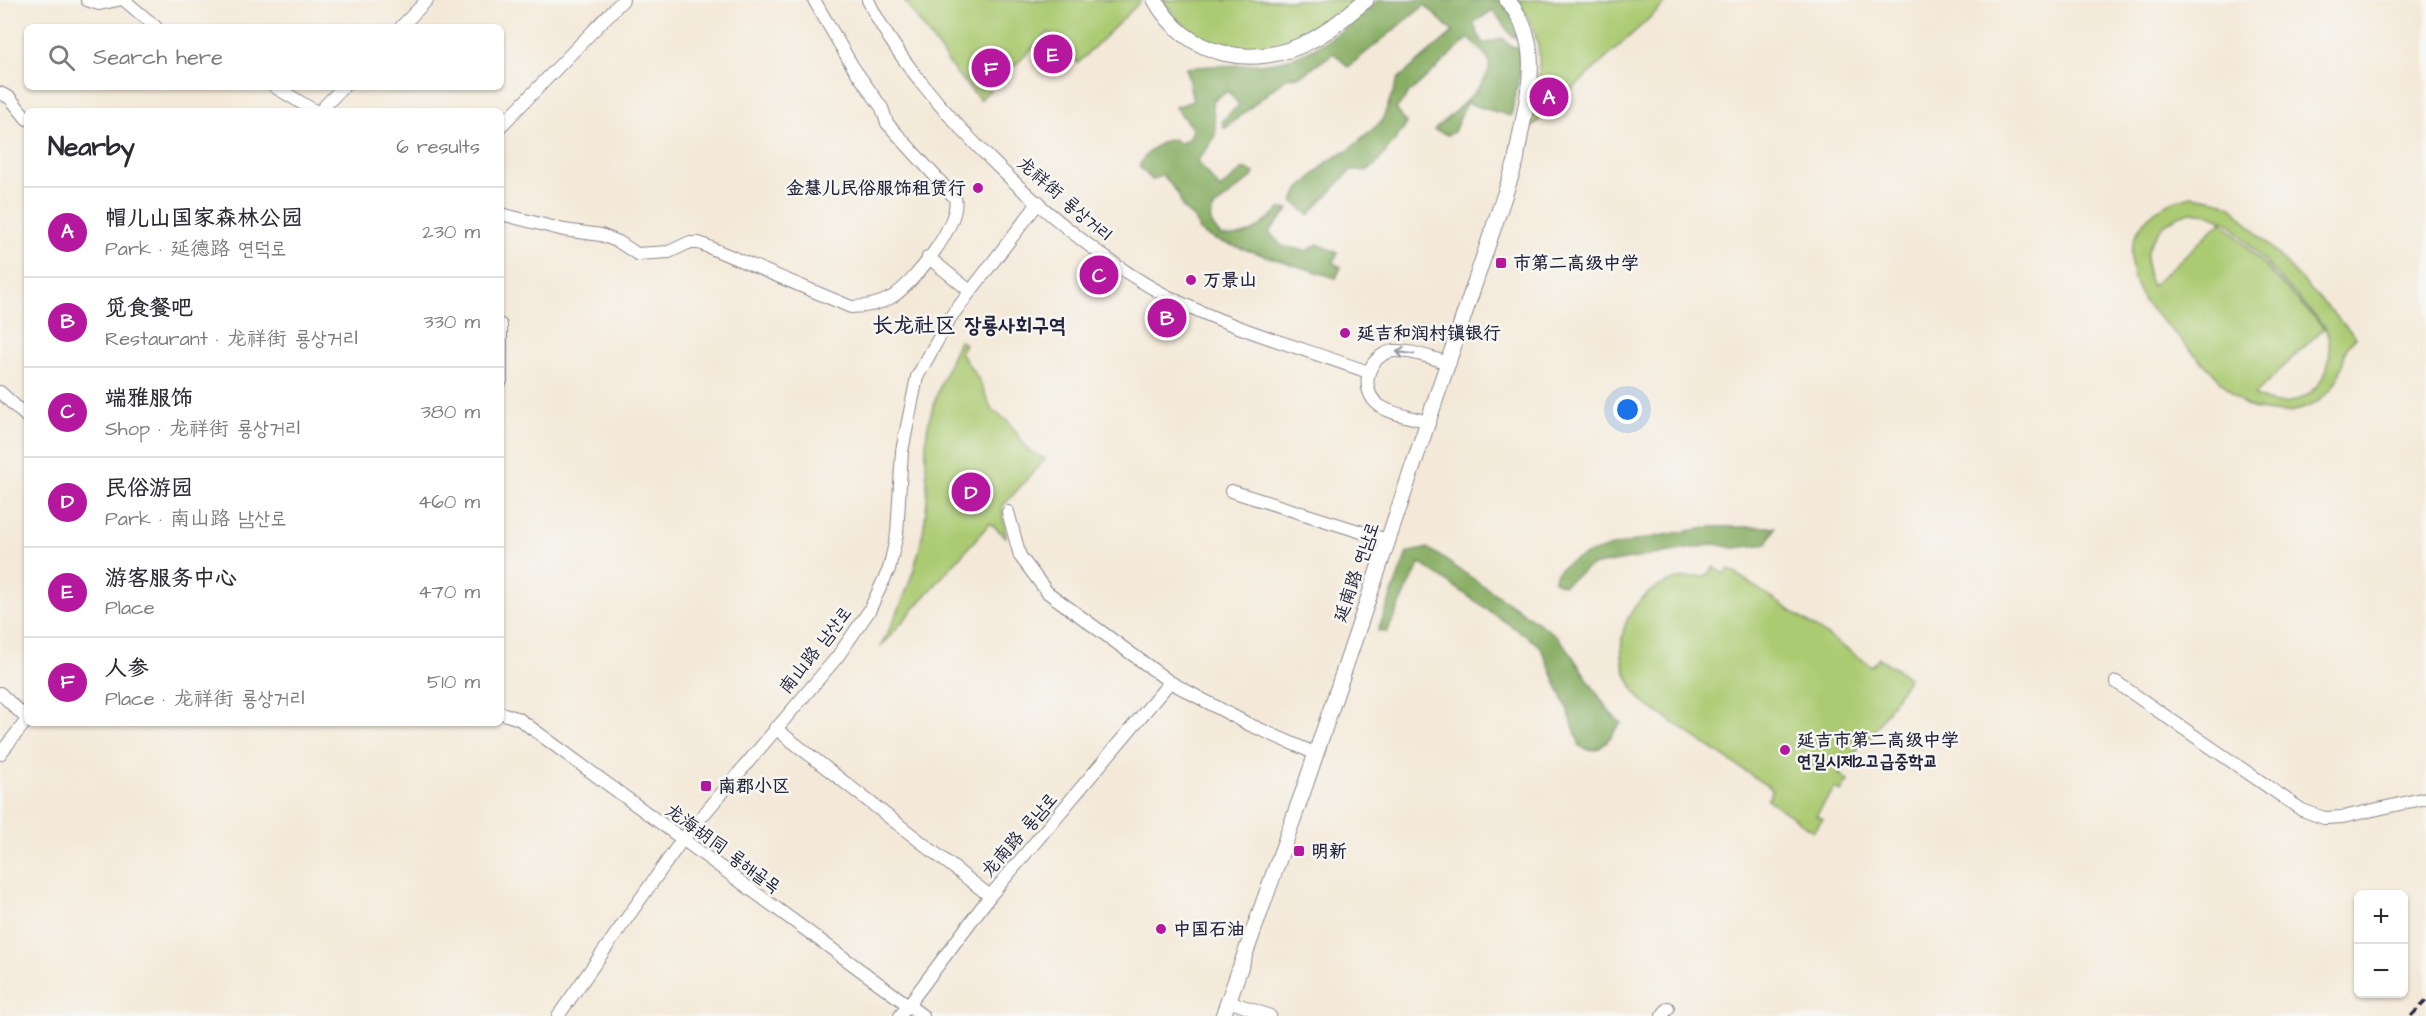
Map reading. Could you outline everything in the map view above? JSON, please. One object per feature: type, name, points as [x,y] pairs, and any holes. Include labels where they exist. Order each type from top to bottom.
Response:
[{"type":"main road","points":[[1155,0],[1167,18],[1204,47],[1227,55],[1257,58],[1278,54],[1313,40],[1366,0]]},
{"type":"main road","name":"延南路 연남로","points":[[1223,1016],[1450,363],[1513,172],[1529,101],[1532,57],[1520,21],[1507,0]]},
{"type":"street","points":[[87,0],[99,4],[118,0]]},
{"type":"street","points":[[124,0],[152,24]]},
{"type":"street","points":[[404,24],[427,0]]},
{"type":"street","points":[[504,123],[623,0]]},
{"type":"street","points":[[504,215],[564,230],[601,235],[619,242],[637,254],[669,252],[688,243],[699,243],[851,307],[872,305],[894,296],[920,270],[951,226],[957,205],[956,198],[887,123],[882,108],[853,67],[814,0]]},
{"type":"street","name":"龙祥街 룡상거리","points":[[868,0],[885,30],[926,87],[980,147],[1039,202],[1107,259],[1167,296],[1215,318],[1368,372]]},
{"type":"street","points":[[280,90],[312,108]]},
{"type":"street","points":[[320,108],[340,90]]},
{"type":"street","points":[[0,93],[10,98],[24,114]]},
{"type":"street","name":"南山路 남산로","points":[[558,1016],[681,840],[850,640],[869,611],[889,569],[897,534],[902,451],[917,377],[950,318],[1039,202]]},
{"type":"street","points":[[928,257],[970,291]]},
{"type":"street","points":[[1428,422],[1380,406],[1368,390],[1368,372],[1379,357],[1396,351],[1450,363]]},
{"type":"street","points":[[0,392],[24,414]]},
{"type":"street","points":[[1231,491],[1387,540]]},
{"type":"street","points":[[1008,512],[1020,556],[1047,592],[1170,682],[1248,724],[1314,753]]},
{"type":"street","name":"龙南路 룡남로","points":[[900,1016],[990,896],[1170,682]]},
{"type":"street","points":[[2116,682],[2302,810],[2324,818],[2343,817],[2426,798]]},
{"type":"street","points":[[0,693],[24,716]]},
{"type":"street","name":"龙海胡同 룡해골목","points":[[504,714],[519,719],[923,1016]]},
{"type":"street","points":[[0,754],[24,723]]},
{"type":"street","points":[[775,728],[990,896]]},
{"type":"street","points":[[1229,1001],[1270,1016]]},
{"type":"green space","points":[[904,0],[1142,0],[1078,63],[1049,32],[980,100],[956,73]]},
{"type":"green space","points":[[1162,0],[1359,0],[1305,38],[1242,55],[1189,34]]},
{"type":"green space","points":[[1378,0],[1503,0],[1517,24],[1514,30],[1517,39],[1510,34],[1493,10],[1473,23],[1483,44],[1503,38],[1509,45],[1519,48],[1521,66],[1511,116],[1466,103],[1454,132],[1448,135],[1434,130],[1477,89],[1488,71],[1489,63],[1486,56],[1469,38],[1408,94],[1396,109],[1406,123],[1405,127],[1375,166],[1366,171],[1350,171],[1309,215],[1293,202],[1297,192],[1328,161],[1349,150],[1382,121],[1398,79],[1453,32],[1425,5],[1348,67],[1334,53],[1302,75],[1286,78],[1227,127],[1224,128],[1222,121],[1239,105],[1228,91],[1212,101],[1214,138],[1197,161],[1220,189],[1243,169],[1254,173],[1214,208],[1211,216],[1213,226],[1221,236],[1240,236],[1260,226],[1280,209],[1289,209],[1269,232],[1282,246],[1307,251],[1318,244],[1338,253],[1333,263],[1341,267],[1336,278],[1215,240],[1199,231],[1196,221],[1183,208],[1178,194],[1163,175],[1152,180],[1139,166],[1145,156],[1158,145],[1174,139],[1180,144],[1190,138],[1192,128],[1175,107],[1193,101],[1186,68],[1264,64],[1289,59],[1317,47],[1356,20]]},
{"type":"green space","points":[[1517,0],[1669,0],[1527,131],[1538,79],[1538,49],[1528,17]]},
{"type":"green space","points":[[2193,196],[2220,201],[2233,208],[2356,337],[2346,349],[2341,370],[2334,385],[2325,396],[2300,410],[2286,412],[2272,412],[2243,404],[2146,304],[2136,286],[2132,268],[2132,251],[2136,235],[2144,221],[2173,201]],"holes":[[[2190,212],[2210,214],[2228,222],[2324,326],[2329,343],[2329,360],[2324,375],[2315,388],[2303,398],[2288,402],[2271,402],[2254,395],[2324,328],[2222,221],[2152,286],[2148,274],[2148,250],[2159,231],[2178,216]]]},
{"type":"green space","points":[[959,340],[965,344],[960,352],[979,380],[992,410],[1008,421],[1028,450],[1045,459],[1002,507],[1006,537],[990,523],[880,647],[912,576],[922,538],[927,499],[928,426]]},
{"type":"green space","points":[[1713,527],[1775,527],[1767,544],[1734,548],[1715,544],[1591,566],[1564,585],[1554,581],[1559,570],[1574,560],[1597,551],[1651,537]]},
{"type":"green space","points":[[1428,548],[1553,633],[1567,648],[1610,713],[1621,723],[1604,745],[1593,750],[1580,746],[1569,713],[1540,646],[1420,563],[1387,632],[1378,631],[1407,553]]},
{"type":"green space","points":[[1714,567],[1724,574],[1729,569],[1872,666],[1879,658],[1909,677],[1867,743],[1862,740],[1851,762],[1839,774],[1848,781],[1841,792],[1835,788],[1816,815],[1823,819],[1813,831],[1767,799],[1773,790],[1644,703],[1630,681],[1622,659],[1622,637],[1628,618],[1640,600],[1657,587],[1679,579],[1705,577]]},
{"type":"railway","points":[[2411,1016],[2426,1001]]},
{"type":"place","name":"游客服务中心","points":[[1053,54]]},
{"type":"place","name":"人参","points":[[991,68]]},
{"type":"place","name":"帽儿山国家森林公园","points":[[1549,97]]},
{"type":"place","name":"金慧儿民俗服饰租赁行","points":[[978,188]]},
{"type":"place","name":"市第二高级中学","points":[[1501,263]]},
{"type":"place","name":"端雅服饰","points":[[1099,275]]},
{"type":"place","name":"万景山","points":[[1191,280]]},
{"type":"place","name":"觅食餐吧","points":[[1167,318]]},
{"type":"place","name":"延吉和润村镇银行","points":[[1345,333]]},
{"type":"place","name":"民俗游园","points":[[971,492]]},
{"type":"place","name":"延吉市第二高级中学 연길시제2고급중학교","points":[[1785,750]]},
{"type":"place","name":"南郡小区","points":[[706,786]]},
{"type":"place","name":"明新","points":[[1299,851]]},
{"type":"place","name":"中国石油","points":[[1161,929]]},
{"type":"district","name":"长龙社区 장룡사회구역","points":[[969,325]]}]
